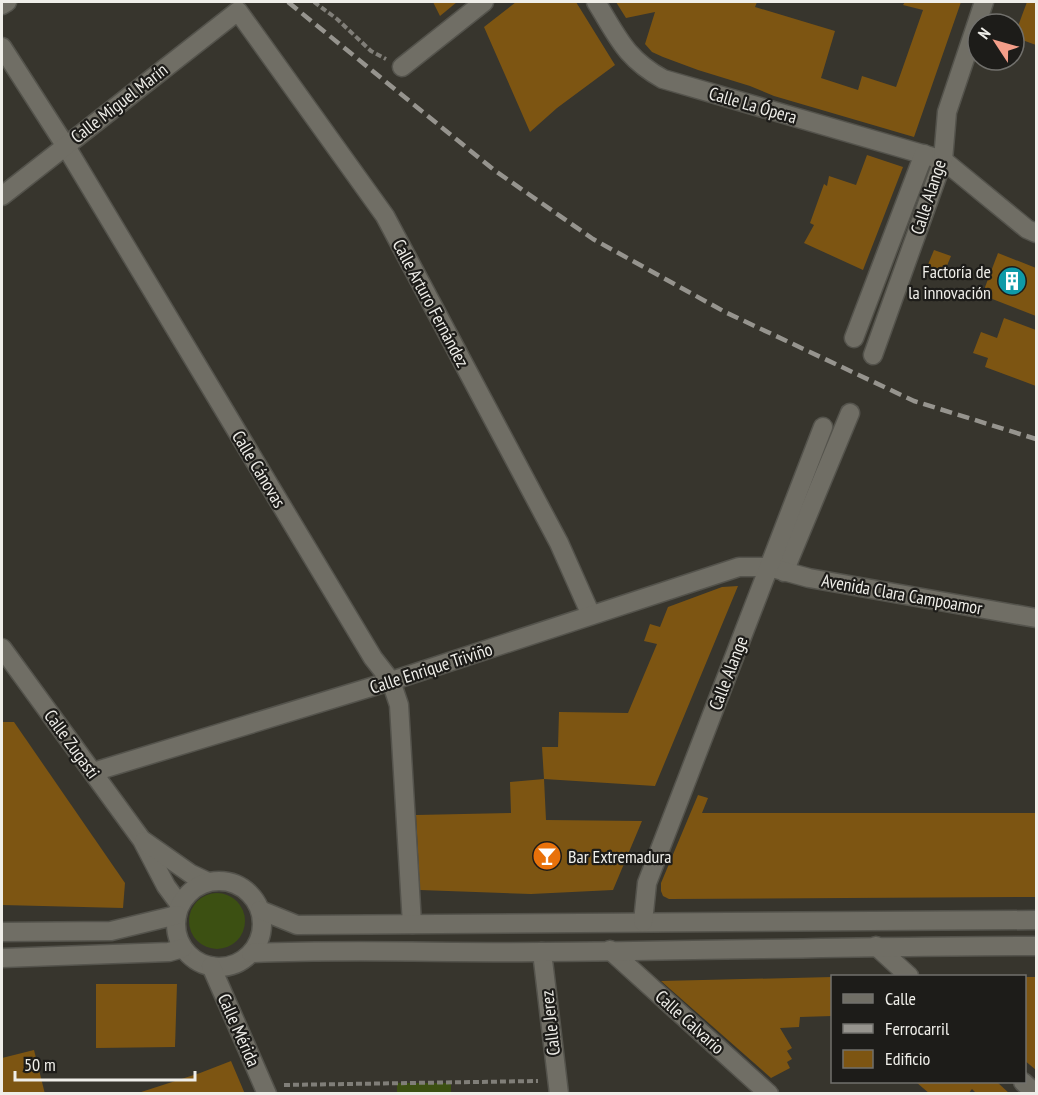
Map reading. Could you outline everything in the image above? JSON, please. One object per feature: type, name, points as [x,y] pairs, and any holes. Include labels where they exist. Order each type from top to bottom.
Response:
[{"type":"street","points":[[2,5],[7,2]]},
{"type":"street","points":[[402,67],[484,2]]},
{"type":"street","name":"Calle La Ópera","points":[[596,2],[628,53],[644,68],[663,79],[943,160]]},
{"type":"street","name":"Calle Alange","points":[[873,355],[943,160],[947,112],[984,2]]},
{"type":"street","name":"Calle Miguel Marín","points":[[2,196],[238,10]]},
{"type":"street","name":"Calle Arturo Fernández","points":[[238,10],[385,216],[559,543],[591,615]]},
{"type":"street","name":"Calle Cánovas","points":[[2,47],[65,145],[373,658],[391,681],[399,705],[412,924]]},
{"type":"street","name":"Calle Alange","points":[[854,338],[924,154]]},
{"type":"street","points":[[943,160],[1027,229],[1036,233]]},
{"type":"street","name":"Calle Alange","points":[[643,922],[647,884],[777,570],[850,413]]},
{"type":"street","name":"Calle Alange","points":[[777,570],[823,427]]},
{"type":"street","name":"Calle Enrique Triviño","points":[[93,772],[391,681],[739,567],[777,570]]},
{"type":"street","name":"Avenida Clara Campoamor","points":[[777,570],[1036,618]]},
{"type":"street","name":"Calle Zugasti","points":[[2,648],[142,840],[178,910]]},
{"type":"street","name":"Calle Zugasti","points":[[142,840],[191,874],[208,882]]},
{"type":"street","points":[[208,882],[228,882],[245,889],[255,898],[260,910],[262,925],[259,940],[251,953],[240,962],[225,966],[200,963],[183,948],[178,938],[178,910],[187,895],[197,886],[208,882]]},
{"type":"street","points":[[2,932],[111,931],[178,910]]},
{"type":"street","points":[[260,910],[297,926],[1036,920]]},
{"type":"street","points":[[876,946],[908,975]]},
{"type":"street","points":[[251,953],[1036,946]]},
{"type":"street","points":[[2,958],[169,952],[183,948]]},
{"type":"street","name":"Calle Calvario","points":[[610,950],[770,1094]]},
{"type":"street","name":"Calle Jerez","points":[[542,952],[558,1087]]},
{"type":"street","name":"Calle Mérida","points":[[211,966],[266,1089]]},
{"type":"street","points":[[1024,1083],[1036,1094]]},
{"type":"path","points":[[314,2],[337,19],[371,51],[402,67]]},
{"type":"path","points":[[266,1089],[558,1087]]},
{"type":"green space","points":[[212,893],[222,893],[237,901],[243,910],[245,921],[243,932],[237,941],[222,949],[212,949],[201,944],[194,937],[189,926],[189,916],[194,905],[201,898]]},
{"type":"green space","points":[[397,1083],[451,1083],[451,1093],[397,1093]]},
{"type":"building","points":[[433,2],[457,2],[440,16]]},
{"type":"building","points":[[516,2],[576,2],[615,65],[557,108],[530,132],[484,27]]},
{"type":"building","points":[[616,2],[757,2],[755,7],[835,31],[821,78],[858,90],[862,76],[896,87],[923,10],[903,5],[905,2],[961,2],[914,137],[774,96],[663,57],[652,52],[645,44],[655,12],[626,18]]},
{"type":"building","points":[[1027,2],[1036,2],[1036,45],[1026,41],[1026,12],[1023,12]]},
{"type":"building","points":[[867,155],[903,167],[863,270],[804,243],[814,225],[810,223],[824,184],[827,186],[829,176],[856,185]]},
{"type":"building","points":[[934,250],[951,256],[944,273],[927,267]]},
{"type":"building","name":"Factoría de la innovación","points":[[998,253],[1036,268],[1036,316],[982,295]]},
{"type":"building","points":[[1004,318],[1036,330],[1036,386],[985,367],[988,358],[973,353],[981,332],[997,338]]},
{"type":"building","points":[[738,586],[655,786],[544,779],[542,747],[558,747],[559,712],[628,713],[657,644],[644,641],[650,624],[660,627],[668,607],[722,587]]},
{"type":"building","points":[[2,722],[14,722],[125,883],[123,908],[2,905]]},
{"type":"building","points":[[544,779],[546,820],[642,821],[613,890],[531,894],[420,890],[416,815],[511,813],[510,782]]},
{"type":"building","points":[[698,795],[708,798],[702,813],[1036,813],[1036,897],[669,899],[663,896],[661,883]]},
{"type":"building","points":[[831,977],[831,1016],[800,1017],[799,1027],[780,1028],[792,1048],[787,1051],[792,1059],[787,1062],[790,1068],[771,1078],[661,981]]},
{"type":"building","points":[[1026,977],[1036,977],[1036,1070],[1026,1062]]},
{"type":"building","points":[[96,984],[177,984],[175,1047],[96,1048]]},
{"type":"building","points":[[34,1050],[45,1094],[2,1094],[2,1058]]},
{"type":"building","points":[[231,1061],[245,1094],[135,1094],[200,1073]]},
{"type":"building","points":[[917,1083],[998,1083],[1010,1094],[977,1094],[972,1089],[968,1094],[930,1094]]},
{"type":"railway","points":[[288,2],[494,170],[593,239],[725,312],[914,401],[1036,439]]},
{"type":"place","name":"Factoría de la innovación","points":[[1012,281]]},
{"type":"place","name":"Bar Extremadura","points":[[547,856]]}]
